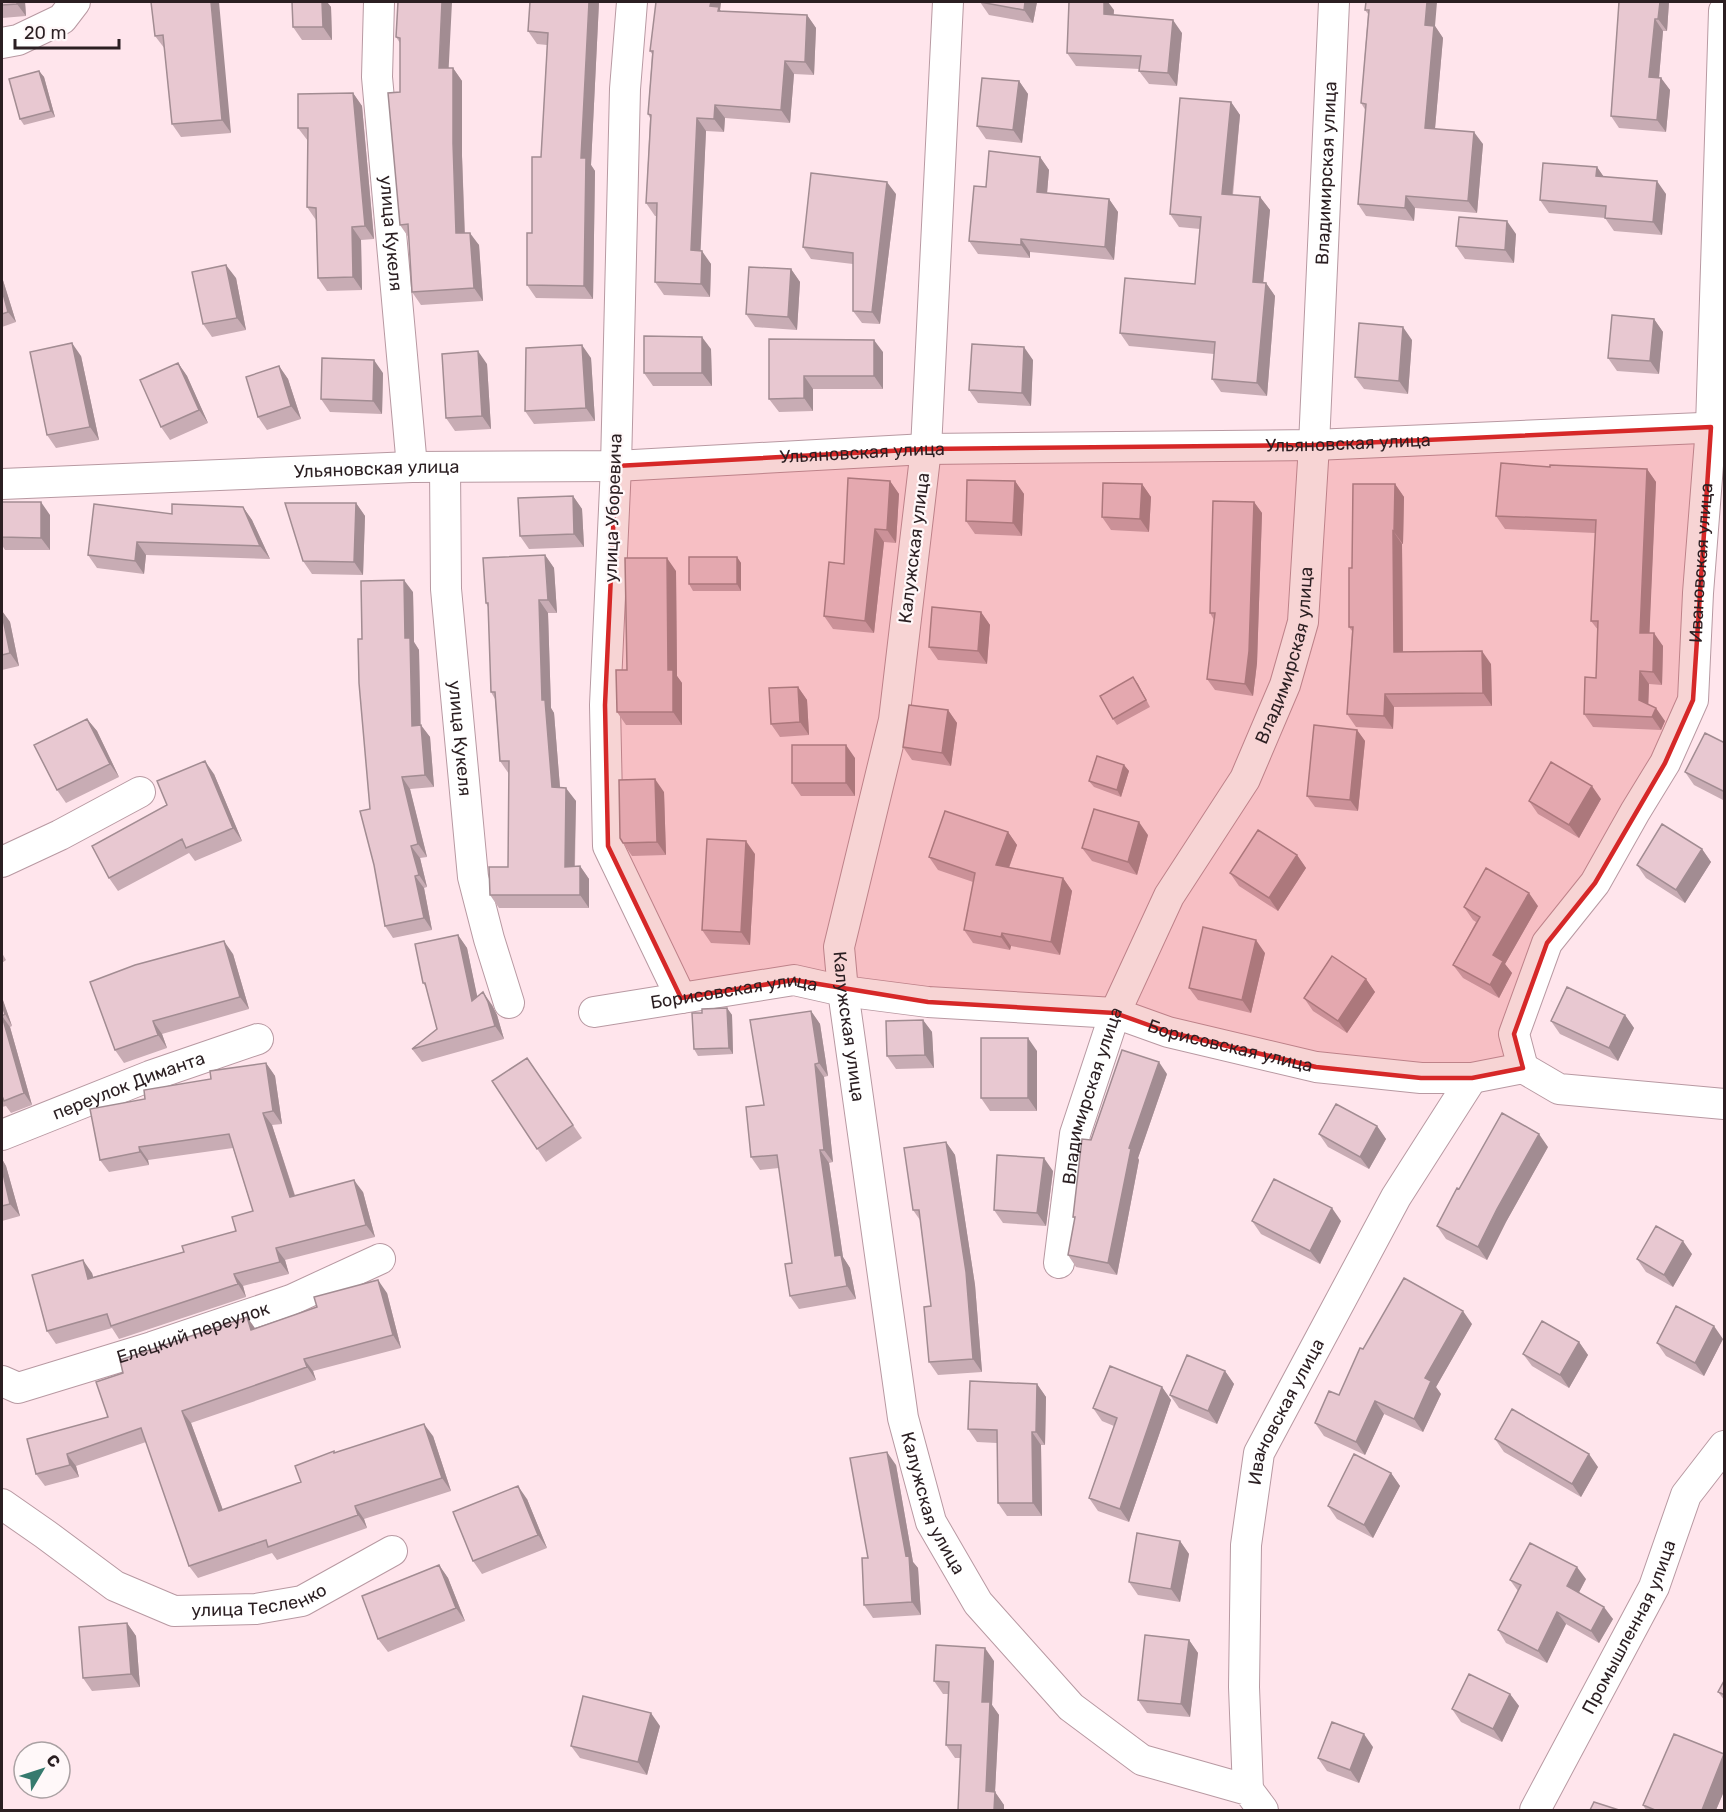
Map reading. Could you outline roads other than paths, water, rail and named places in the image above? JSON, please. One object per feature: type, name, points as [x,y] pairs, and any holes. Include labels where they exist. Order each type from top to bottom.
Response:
[{"type":"street","name":"улица Кукеля","points":[[379,2],[377,77],[412,467]]},
{"type":"street","name":"улица Уборевича","points":[[632,2],[625,88],[616,466],[605,705],[608,846],[681,998]]},
{"type":"street","name":"Калужская улица","points":[[948,2],[926,449],[894,720],[839,947],[843,991],[903,1418],[931,1522],[978,1603],[1071,1707],[1142,1760],[1255,1800]]},
{"type":"street","name":"Владимирская улица","points":[[1059,1263],[1075,1134],[1115,1013],[1169,896],[1245,778],[1285,685],[1303,622],[1314,445],[1334,2]]},
{"type":"street","points":[[2,43],[18,40],[69,10]]},
{"type":"street","name":"Ивановская улица","points":[[1523,1068],[1514,1034],[1547,943],[1595,883],[1665,763],[1693,700],[1698,593],[1718,427],[1725,11]]},
{"type":"street","name":"Ульяновская улица","points":[[2,484],[412,467],[616,466],[926,449],[1314,445],[1718,427]]},
{"type":"street","name":"улица Кукеля","points":[[445,467],[446,589],[473,877],[509,1002]]},
{"type":"street","points":[[2,862],[60,835],[140,792]]},
{"type":"street","name":"Борисовская улица","points":[[594,1012],[794,980],[843,991],[928,1002],[1115,1013],[1168,1032],[1316,1067],[1421,1078],[1472,1078],[1523,1068]]},
{"type":"street","name":"переулок Диманта","points":[[2,1135],[150,1076],[258,1039]]},
{"type":"street","points":[[1523,1068],[1558,1089],[1725,1104]]},
{"type":"street","name":"Ивановская улица","points":[[1255,1800],[1244,1687],[1246,1545],[1259,1453],[1396,1197],[1472,1078]]},
{"type":"street","name":"Елецкий переулок","points":[[2,1381],[18,1388],[152,1347],[291,1300],[380,1259]]},
{"type":"street","name":"Промышленная улица","points":[[1535,1810],[1654,1587],[1686,1495],[1725,1446]]},
{"type":"street","name":"улица Тесленко","points":[[2,1504],[115,1586],[174,1611],[256,1609],[302,1601],[392,1551]]}]
